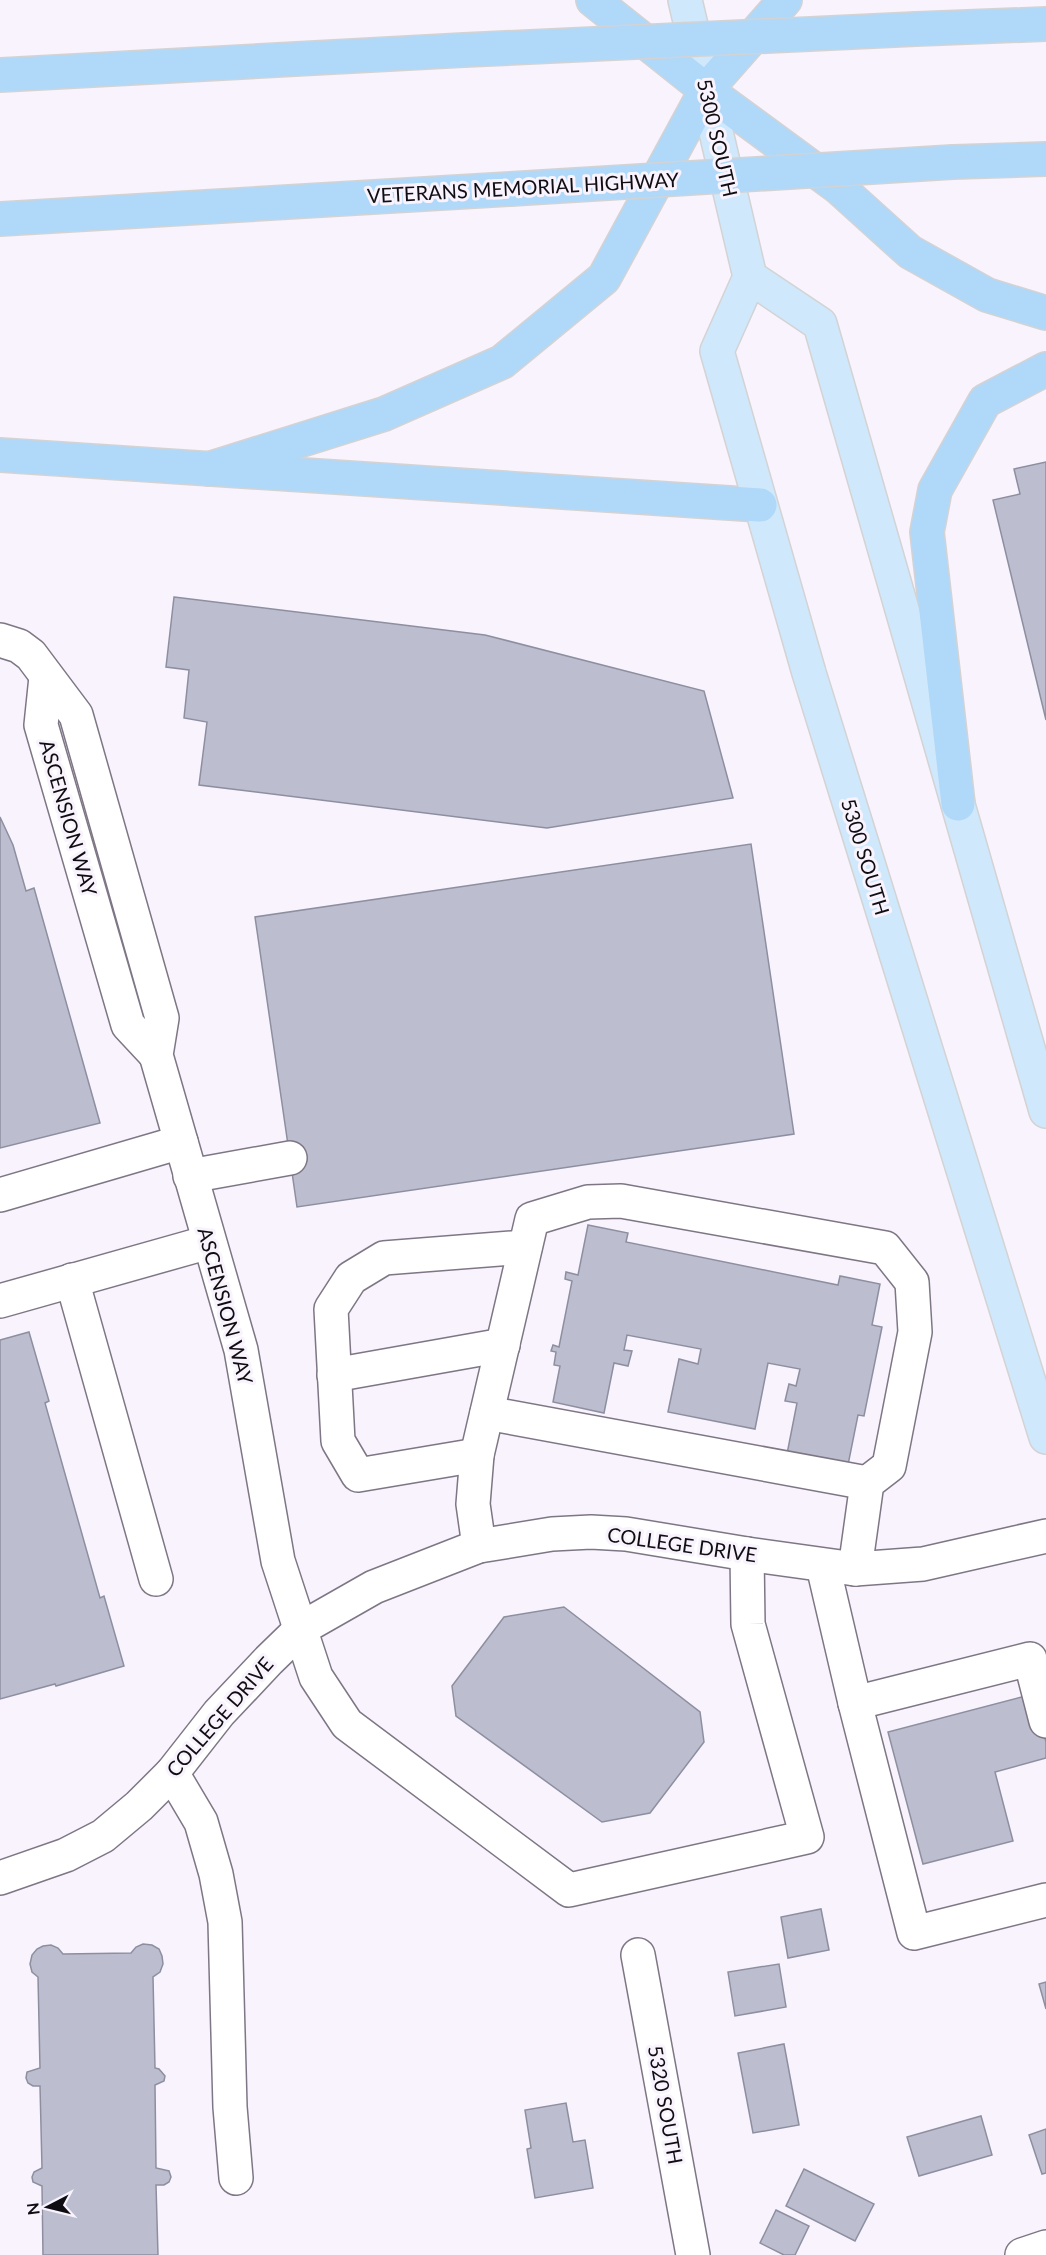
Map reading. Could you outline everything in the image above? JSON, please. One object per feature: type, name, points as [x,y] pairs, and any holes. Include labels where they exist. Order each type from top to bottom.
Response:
[{"type":"highway","points":[[593,0],[706,90],[838,187],[910,252],[987,295],[1046,313]]},
{"type":"highway","points":[[209,469],[384,414],[502,362],[604,278],[706,90],[784,0]]},
{"type":"highway","points":[[0,75],[464,50],[1046,24]]},
{"type":"highway","name":"VETERANS MEMORIAL HIGHWAY","points":[[0,219],[953,162],[1046,159]]},
{"type":"highway","points":[[958,804],[927,532],[935,490],[984,401],[1046,369]]},
{"type":"highway","points":[[0,455],[760,505]]},
{"type":"main road","name":"5300 SOUTH","points":[[685,0],[750,277],[717,351],[829,740],[1046,1437]]},
{"type":"main road","points":[[750,277],[820,324],[1046,1111]]},
{"type":"street","name":"ASCENSION WAY","points":[[0,640],[19,646],[31,655],[76,715],[162,1018],[156,1055],[241,1350],[278,1561],[302,1628],[316,1677],[347,1724],[569,1890],[807,1837],[748,1624],[747,1554]]},
{"type":"street","points":[[0,1195],[181,1142]]},
{"type":"street","points":[[190,1176],[290,1158]]},
{"type":"street","points":[[479,1546],[473,1504],[477,1455],[532,1219],[588,1202],[621,1201],[885,1248],[912,1282],[915,1332],[889,1466],[867,1483],[855,1569]]},
{"type":"street","points":[[0,1301],[209,1242]]},
{"type":"street","points":[[477,1455],[358,1474],[338,1441],[331,1309],[351,1278],[384,1258],[525,1247]]},
{"type":"street","points":[[72,1280],[156,1578]]},
{"type":"street","points":[[334,1375],[502,1345]]},
{"type":"street","points":[[487,1413],[867,1483]]},
{"type":"street","name":"COLLEGE DRIVE","points":[[0,1878],[66,1855],[103,1836],[139,1806],[172,1773],[219,1713],[302,1628],[374,1587],[479,1546],[552,1534],[591,1532],[638,1535],[823,1566],[855,1569],[923,1564],[1046,1536]]},
{"type":"street","points":[[823,1566],[914,1933],[1046,1900]]},
{"type":"street","points":[[855,1702],[1030,1659],[1046,1721]]},
{"type":"street","points":[[172,1773],[201,1822],[216,1874],[225,1922],[230,2108],[236,2178]]},
{"type":"street","name":"5320 SOUTH","points":[[638,1954],[693,2255]]},
{"type":"street","points":[[1022,2255],[1046,2247]]},
{"type":"building","points":[[1046,462],[1046,720],[993,500],[1020,494],[1014,469]]},
{"type":"building","points":[[174,597],[485,635],[704,691],[733,798],[547,828],[199,785],[207,722],[184,718],[189,670],[166,667]]},
{"type":"building","points":[[0,817],[13,845],[26,891],[34,888],[100,1123],[0,1148]]},
{"type":"building","points":[[751,844],[794,1134],[297,1207],[255,917]]},
{"type":"building","points":[[588,1225],[628,1233],[626,1242],[838,1285],[840,1276],[880,1284],[872,1325],[882,1327],[864,1416],[858,1415],[848,1465],[787,1454],[797,1403],[785,1401],[789,1384],[796,1386],[800,1369],[768,1363],[755,1429],[668,1412],[679,1359],[698,1364],[701,1349],[627,1335],[624,1350],[632,1351],[628,1366],[614,1363],[604,1413],[553,1402],[560,1366],[554,1365],[556,1352],[551,1351],[553,1345],[559,1347],[572,1281],[565,1279],[566,1272],[578,1275]]},
{"type":"building","points":[[29,1332],[49,1401],[45,1403],[100,1598],[104,1596],[124,1666],[56,1686],[55,1684],[0,1699],[0,1340]]},
{"type":"building","points":[[564,1607],[700,1712],[704,1742],[650,1813],[602,1822],[456,1716],[452,1686],[504,1617]]},
{"type":"building","points":[[1033,1694],[1046,1742],[1046,1758],[995,1772],[1013,1841],[923,1864],[888,1732]]},
{"type":"building","points":[[821,1909],[829,1950],[788,1958],[781,1917]]},
{"type":"building","points":[[143,1944],[159,1949],[163,1964],[160,1972],[153,1977],[155,2068],[165,2076],[164,2081],[155,2085],[156,2168],[169,2171],[171,2177],[164,2185],[156,2185],[158,2255],[43,2255],[42,2186],[33,2182],[32,2177],[34,2172],[42,2168],[40,2086],[33,2086],[26,2078],[27,2072],[40,2068],[38,1977],[32,1972],[30,1964],[32,1955],[37,1949],[51,1945],[63,1954],[131,1953]]},
{"type":"building","points":[[779,1964],[786,2007],[735,2016],[728,1972]]},
{"type":"building","points":[[1046,1982],[1046,2009],[1039,1984]]},
{"type":"building","points":[[784,2044],[799,2125],[753,2133],[738,2053]]},
{"type":"building","points":[[566,2103],[573,2142],[585,2140],[593,2188],[535,2198],[527,2149],[531,2148],[525,2110]]},
{"type":"building","points":[[981,2116],[992,2155],[919,2176],[907,2137]]},
{"type":"building","points":[[1046,2129],[1046,2173],[1042,2174],[1029,2135]]},
{"type":"building","points":[[804,2169],[874,2204],[855,2241],[786,2206]]},
{"type":"building","points":[[776,2210],[809,2226],[795,2255],[784,2255],[760,2243]]}]
